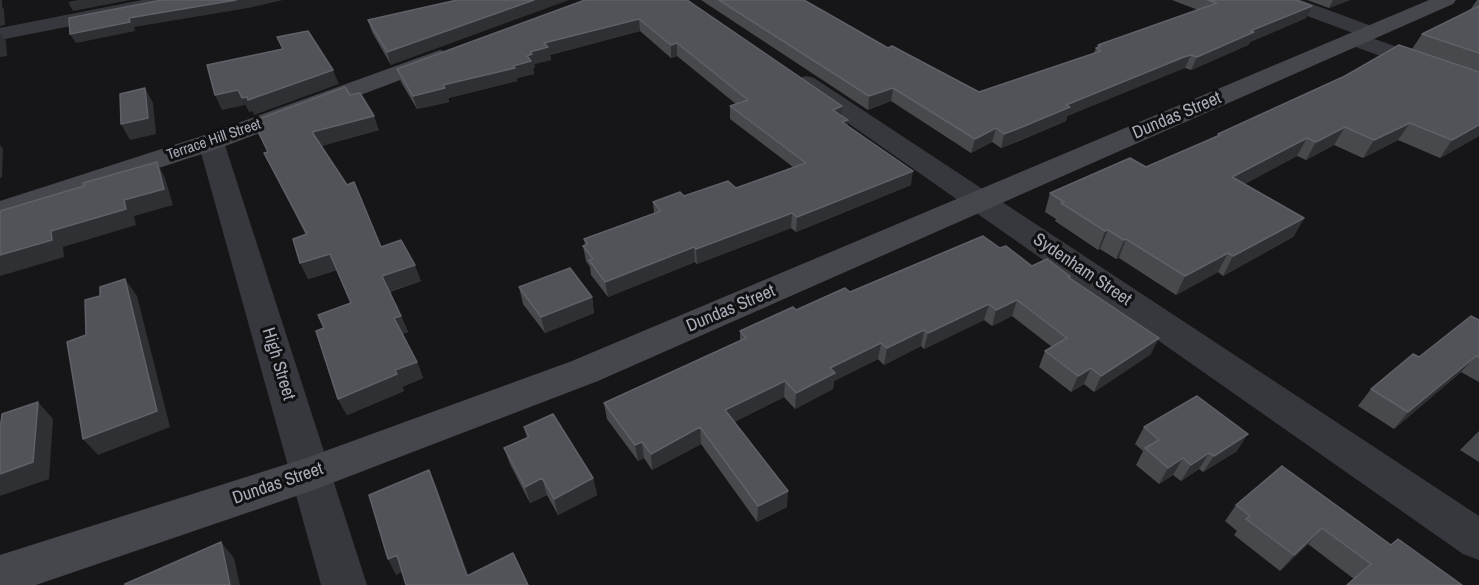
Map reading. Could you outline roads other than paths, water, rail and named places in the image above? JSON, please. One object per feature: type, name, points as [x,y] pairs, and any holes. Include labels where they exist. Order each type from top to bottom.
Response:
[{"type":"street","points":[[0,34],[43,17],[172,0]]},
{"type":"street","points":[[1282,0],[1479,84]]},
{"type":"street","name":"Dundas Street","points":[[0,576],[311,474],[585,371],[1446,0]]},
{"type":"street","name":"Terrace Hill Street","points":[[0,210],[211,142],[462,49]]},
{"type":"street","name":"Sydenham Street","points":[[780,65],[1479,540]]},
{"type":"street","name":"High Street","points":[[211,142],[344,585]]}]
